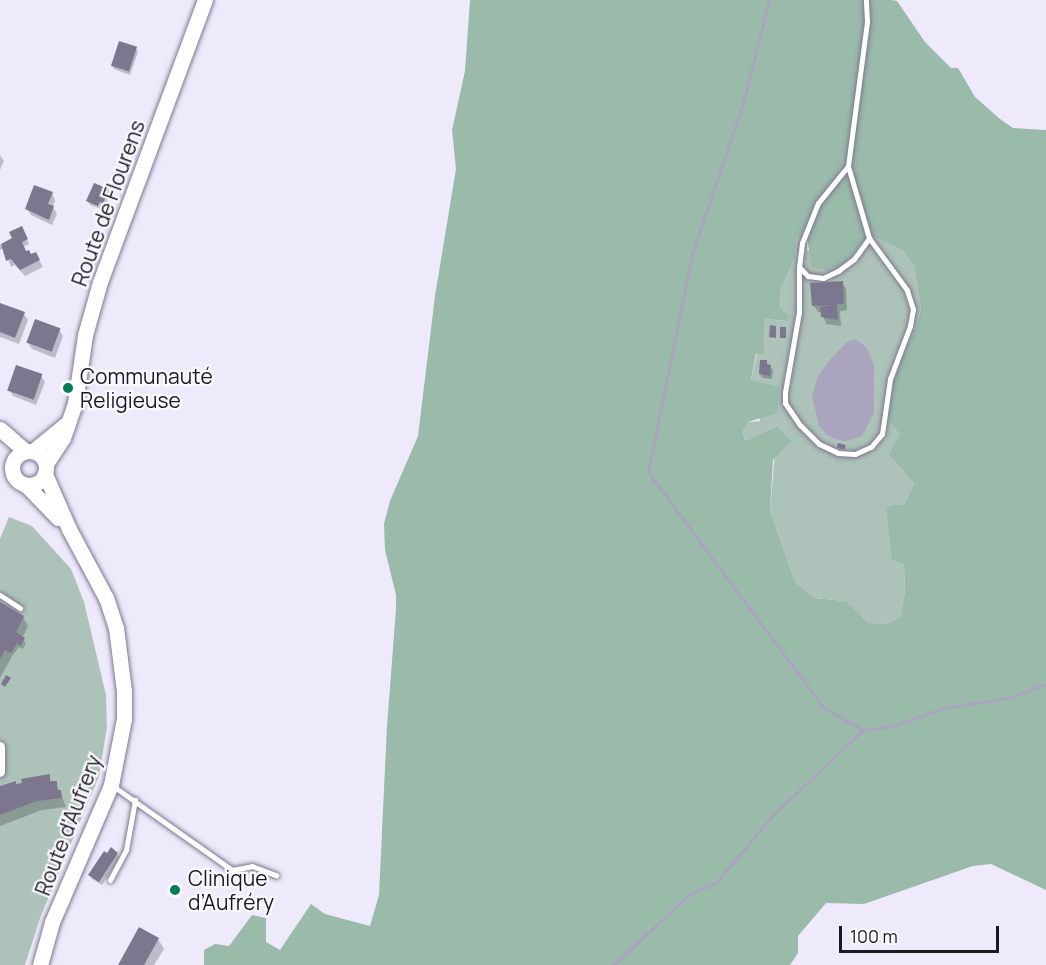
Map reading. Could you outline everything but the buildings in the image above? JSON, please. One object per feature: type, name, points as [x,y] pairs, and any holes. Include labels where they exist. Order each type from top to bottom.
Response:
[{"type":"street","name":"Route de Flourens","points":[[46,469],[63,438],[75,403],[85,335],[94,300],[205,0]]},
{"type":"street","points":[[12,465],[17,455],[29,451],[66,424]]},
{"type":"street","points":[[0,429],[29,451],[41,455],[46,469],[40,482],[26,485],[14,477],[12,465],[0,440]]},
{"type":"street","name":"Route d'Aufrery","points":[[40,965],[52,922],[111,785],[124,719],[122,659],[116,628],[106,598],[69,529],[46,469]]},
{"type":"street","name":"Route d'Aufrery","points":[[26,485],[69,529]]},
{"type":"street","points":[[0,747],[0,772]]},
{"type":"lane","points":[[848,166],[818,203],[802,243],[799,267],[799,312],[785,392],[785,403],[800,425],[819,444],[838,453],[855,453],[871,447],[882,434],[890,379],[910,326],[913,309],[907,290],[869,238],[848,166],[867,21],[866,0]]},
{"type":"lane","points":[[799,267],[808,276],[824,278],[854,259],[869,238]]},
{"type":"lane","points":[[0,595],[21,608]]},
{"type":"lane","points":[[111,785],[232,870],[252,866],[276,875]]},
{"type":"lane","points":[[110,880],[126,850],[135,800]]},
{"type":"green space","points":[[470,0],[891,0],[897,1],[925,42],[951,68],[958,68],[975,97],[1000,119],[1013,128],[1046,130],[1046,890],[991,864],[973,866],[864,904],[826,903],[798,936],[798,953],[790,965],[204,965],[204,950],[215,944],[229,946],[252,915],[266,918],[266,942],[280,950],[311,904],[325,914],[370,926],[379,895],[387,726],[396,609],[396,595],[385,550],[384,524],[390,501],[418,436],[435,296],[456,169],[452,130],[465,71]],"holes":[[[869,235],[903,251],[914,266],[921,309],[915,330],[895,369],[888,419],[900,434],[888,454],[914,484],[904,504],[886,506],[892,560],[904,564],[905,593],[900,617],[886,624],[869,623],[846,601],[814,598],[795,582],[770,511],[773,460],[791,441],[777,426],[745,441],[743,431],[748,422],[777,413],[779,387],[751,380],[756,354],[764,354],[765,319],[787,321],[789,317],[780,308],[781,288],[795,258],[797,237],[807,238],[812,267],[829,271],[845,264]]]},
{"type":"green space","points":[[869,235],[903,251],[914,266],[921,308],[915,330],[895,369],[900,434],[888,454],[914,484],[904,504],[886,506],[904,564],[905,593],[900,617],[886,624],[869,623],[846,601],[814,598],[795,582],[770,511],[777,426],[745,441],[743,430],[748,422],[760,421],[751,381],[757,353],[764,353],[765,319],[786,321],[780,308],[781,288],[795,258],[797,237],[807,237],[807,250],[845,264]]},
{"type":"green space","points":[[9,517],[32,526],[71,569],[84,602],[106,695],[107,727],[99,776],[40,918],[25,965],[0,965],[0,539]]},
{"type":"shaded area","points":[[855,339],[866,347],[874,365],[874,413],[862,436],[846,441],[838,440],[827,435],[819,426],[812,396],[818,376],[828,362],[846,343]]},
{"type":"waterway","points":[[769,0],[742,107],[692,254],[648,472],[823,707],[863,730]]},
{"type":"waterway","points":[[613,965],[690,894],[716,883],[772,816],[863,730],[893,726],[943,708],[1008,698],[1046,684]]},
{"type":"place","name":"Communauté Religieuse","points":[[68,388]]},
{"type":"place","name":"Clinique d’Aufréry","points":[[175,890]]}]
